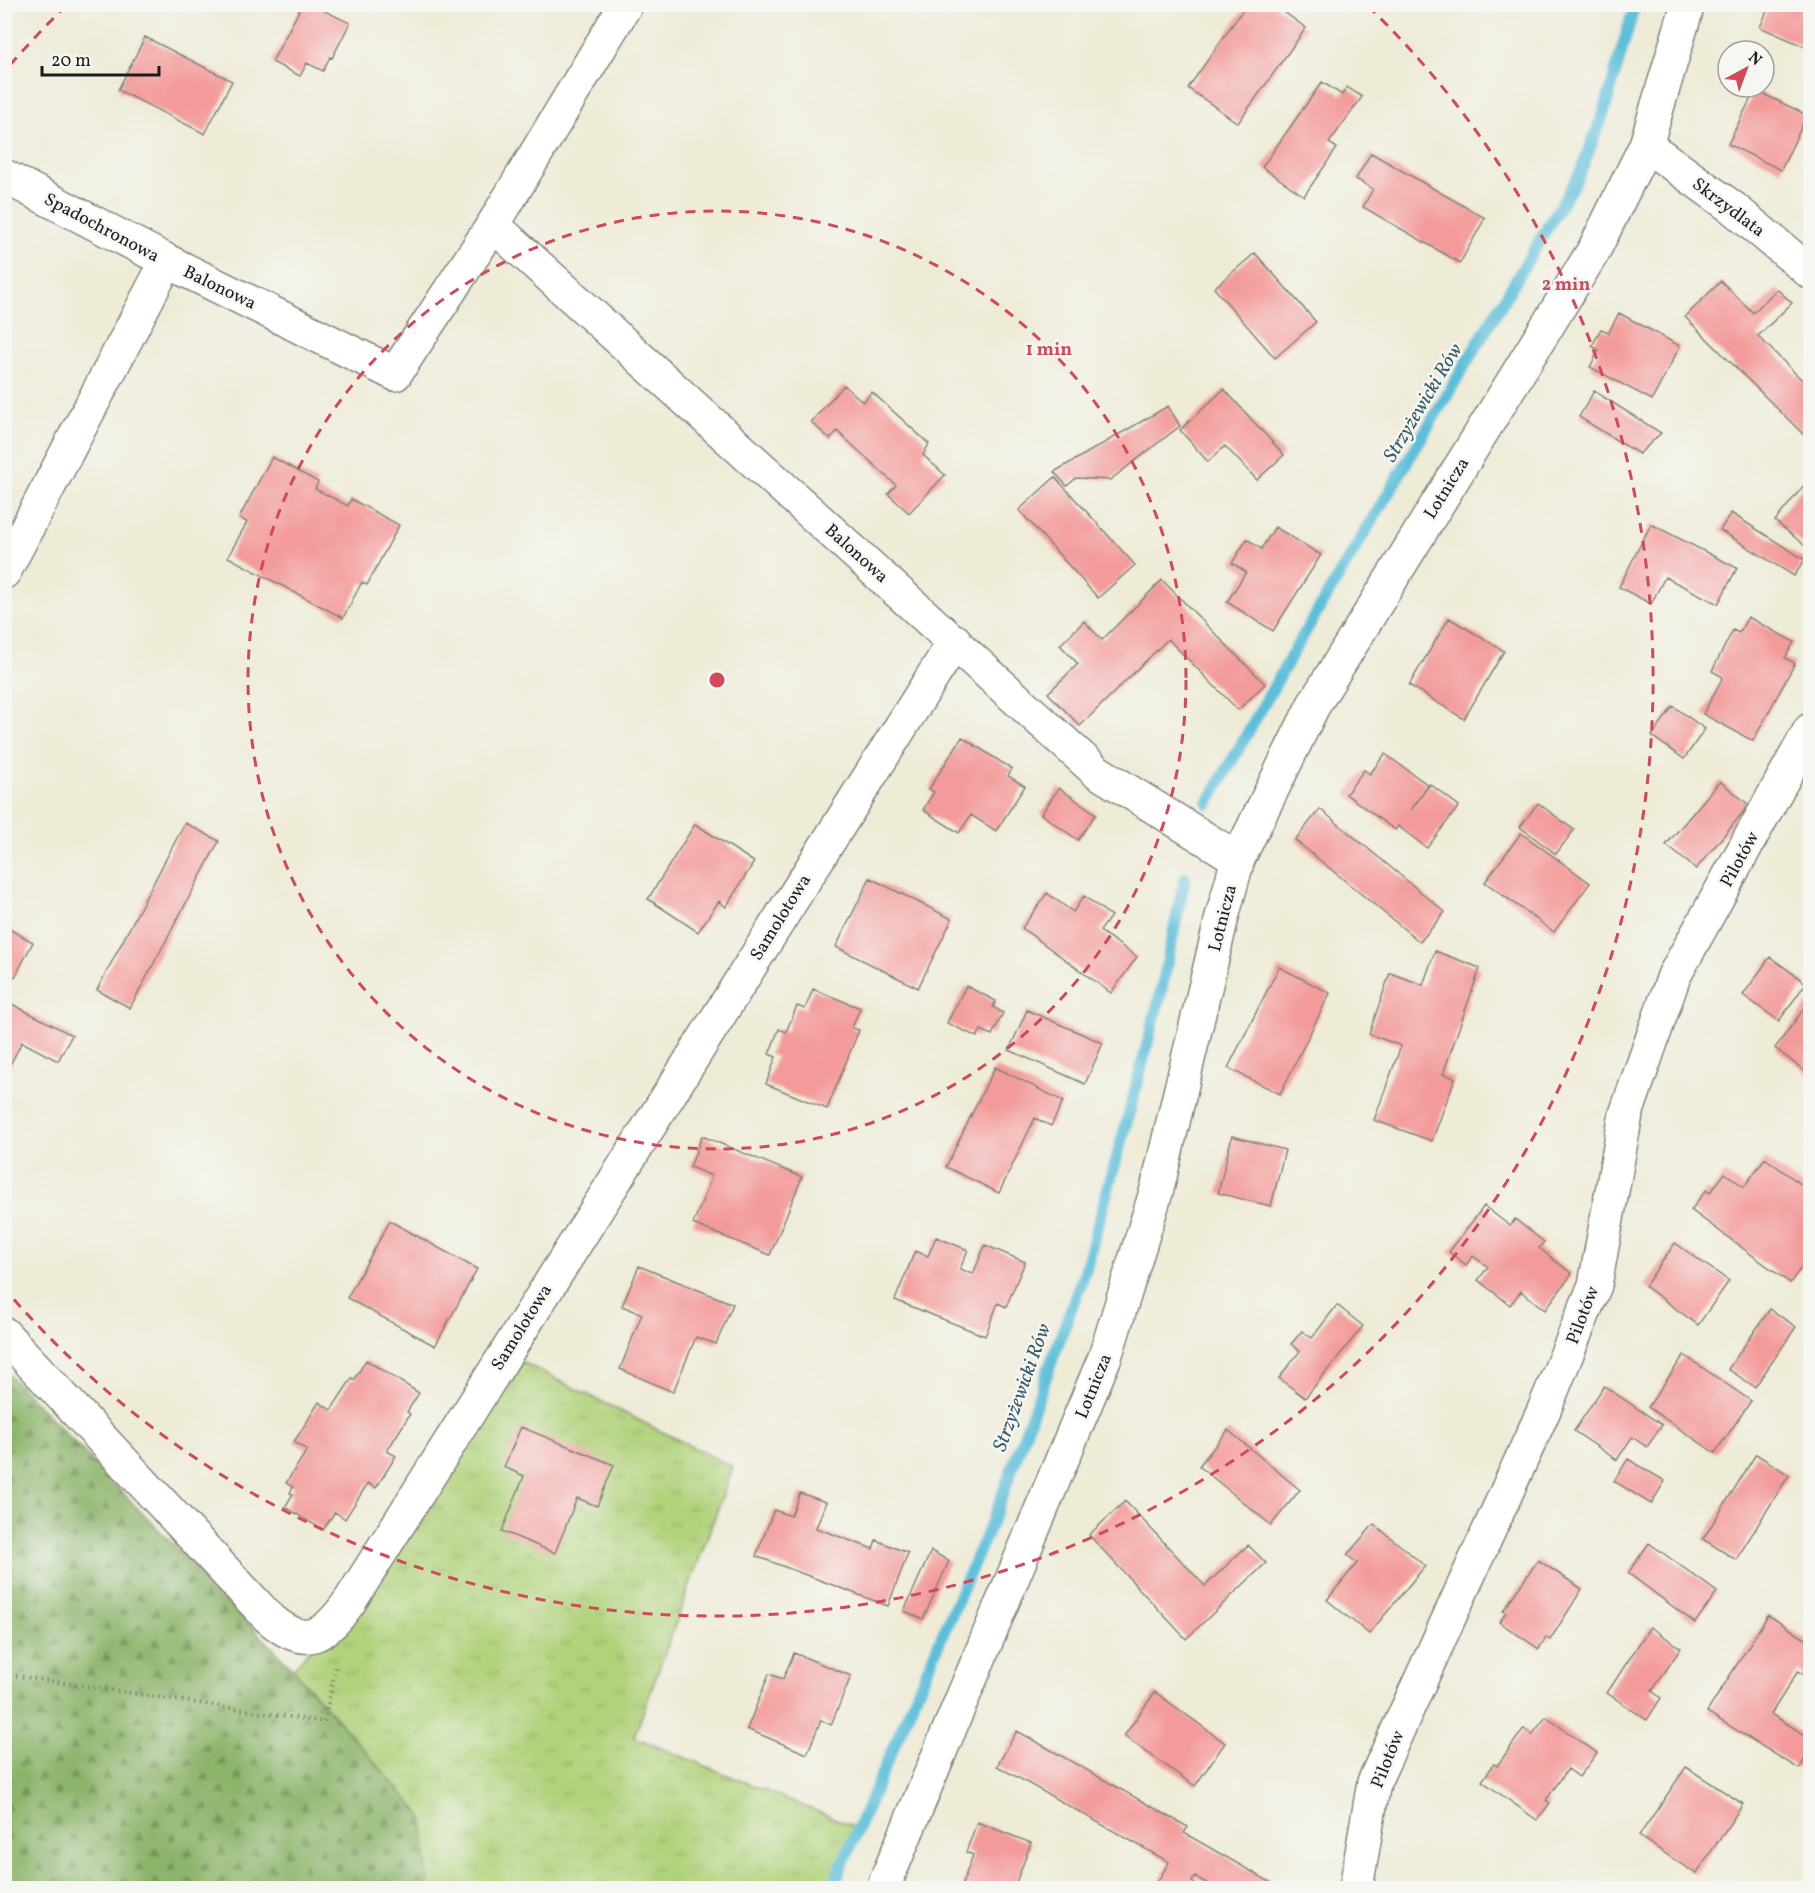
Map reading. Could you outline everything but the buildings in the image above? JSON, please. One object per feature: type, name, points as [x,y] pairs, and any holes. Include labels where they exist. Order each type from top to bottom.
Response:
[{"type":"street","name":"Balonowa","points":[[4,572],[167,261],[395,374],[493,225],[626,4]]},
{"type":"street","name":"Lotnicza","points":[[883,1888],[1105,1358],[1157,1189],[1238,859],[1313,706],[1594,250],[1646,145],[1688,4]]},
{"type":"street","name":"Skrzydlata","points":[[1646,145],[1733,208],[1810,272]]},
{"type":"street","name":"Spadochronowa","points":[[4,176],[167,261]]},
{"type":"street","name":"Balonowa","points":[[493,225],[1096,771],[1238,859]]},
{"type":"street","name":"Samolotowa","points":[[4,1334],[268,1617],[282,1629],[296,1636],[310,1637],[321,1632],[341,1614],[350,1601],[954,641]]},
{"type":"street","name":"Pilotów","points":[[1356,1888],[1374,1782],[1544,1410],[1595,1285],[1626,1114],[1674,976],[1808,740]]},
{"type":"path","points":[[4,1674],[324,1722],[338,1656]]},
{"type":"green space","points":[[504,1353],[733,1467],[634,1737],[858,1828],[832,1888],[429,1888],[422,1817],[293,1669],[350,1601]]},
{"type":"green space","points":[[4,1370],[293,1669],[423,1817],[429,1888],[5,1888]]},
{"type":"waterway","name":"Strzyżewicki Rów","points":[[1208,803],[1298,644],[1580,173],[1604,112],[1635,4]]},
{"type":"waterway","name":"Strzyżewicki Rów","points":[[832,1888],[996,1512],[1085,1271],[1160,996],[1185,878]]}]
